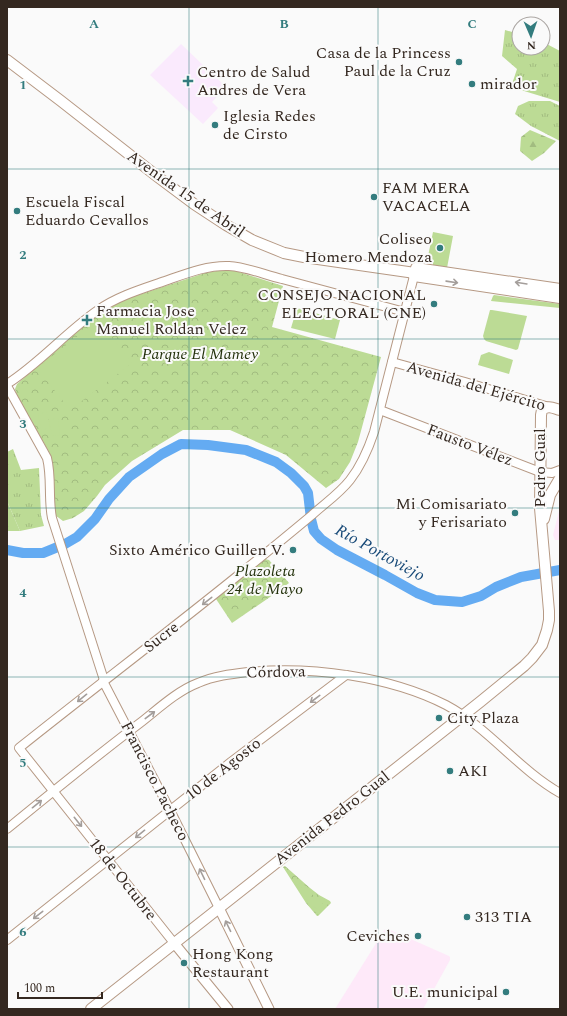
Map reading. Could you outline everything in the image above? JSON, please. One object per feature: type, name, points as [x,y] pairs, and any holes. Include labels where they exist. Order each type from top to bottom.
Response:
[{"type":"main road","name":"Avenida 15 de Abril","points":[[7,60],[194,204],[252,240],[284,253],[298,256],[415,272],[560,289]]},
{"type":"main road","name":"Avenida 15 de Abril","points":[[415,272],[560,298]]},
{"type":"main road","name":"Avenida del Ejército","points":[[549,407],[560,410]]},
{"type":"main road","name":"Pedro Gual","points":[[542,537],[540,508],[541,415],[542,410],[549,407]]},
{"type":"main road","name":"Pedro Gual","points":[[542,537],[543,520],[548,502],[552,491],[560,478]]},
{"type":"main road","name":"Avenida Pedro Gual","points":[[91,1009],[524,666],[536,654],[546,636],[549,620],[542,537]]},
{"type":"main road","name":"Francisco Pacheco","points":[[219,908],[270,1009]]},
{"type":"main road","name":"18 de Octubre","points":[[174,943],[224,1007]]},
{"type":"street","points":[[7,385],[88,317],[109,303],[134,291],[192,272],[214,267],[240,267],[405,312]]},
{"type":"street","points":[[380,410],[415,272]]},
{"type":"street","name":"Avenida del Ejército","points":[[392,362],[549,407]]},
{"type":"street","name":"Francisco Pacheco","points":[[7,385],[47,458],[52,518],[104,680],[219,908]]},
{"type":"street","name":"Fausto Vélez","points":[[380,410],[540,472],[552,473],[560,470]]},
{"type":"street","name":"Sucre","points":[[19,748],[270,550],[330,499],[349,481],[362,461],[371,440],[380,410]]},
{"type":"street","name":"Córdova","points":[[7,829],[130,731],[182,692],[197,683],[219,676],[258,671],[281,670],[346,675],[406,689],[440,703],[469,719],[538,778],[560,794]]},
{"type":"street","name":"10 de Agosto","points":[[7,940],[170,810],[346,675]]},
{"type":"street","name":"18 de Octubre","points":[[19,748],[174,943]]},
{"type":"shaded area","name":"Centro de Salud Andres de Vera","points":[[181,44],[226,87],[212,102],[218,108],[203,124],[150,75]]},
{"type":"shaded area","points":[[560,507],[560,540],[555,540],[553,535]]},
{"type":"shaded area","points":[[385,929],[450,957],[450,960],[423,1009],[335,1009]]},
{"type":"green space","points":[[505,30],[511,32],[511,56],[551,56],[551,46],[560,51],[560,102],[511,87],[517,69],[502,56]]},
{"type":"green space","points":[[529,101],[550,101],[560,106],[560,141],[531,126],[515,114],[518,106]]},
{"type":"green space","points":[[530,130],[556,141],[544,153],[532,161],[520,151],[521,137]]},
{"type":"green space","name":"Coliseo Homero Mendoza","points":[[433,232],[453,236],[447,268],[433,266],[433,261],[427,261]]},
{"type":"green space","name":"Parque El Mamey","points":[[222,270],[236,271],[283,286],[272,327],[381,357],[358,442],[350,462],[339,479],[326,488],[286,455],[230,430],[183,430],[132,461],[105,485],[84,511],[73,518],[63,521],[55,515],[52,460],[49,452],[17,396],[15,389],[17,384],[96,316],[123,300],[205,273]]},
{"type":"green space","points":[[494,295],[560,304],[560,308],[491,301]]},
{"type":"green space","points":[[170,302],[172,329],[155,330],[154,303]]},
{"type":"green space","points":[[151,303],[153,331],[136,332],[135,304]]},
{"type":"green space","points":[[297,308],[340,320],[335,339],[291,328]]},
{"type":"green space","points":[[490,310],[527,316],[518,349],[516,350],[486,341],[484,339],[483,336]]},
{"type":"green space","points":[[98,320],[132,363],[70,410],[37,368]]},
{"type":"green space","points":[[489,352],[513,360],[509,374],[478,365],[481,355]]},
{"type":"green space","points":[[47,412],[50,428],[41,430],[38,414]]},
{"type":"green space","points":[[58,418],[60,435],[52,436],[49,420]]},
{"type":"green space","points":[[13,449],[21,470],[39,468],[41,515],[44,526],[20,531],[7,501],[7,452]]},
{"type":"green space","points":[[7,501],[20,531],[7,531]]},
{"type":"green space","name":"Plazoleta 24 de Mayo","points":[[265,559],[269,560],[289,583],[232,623],[216,599]]},
{"type":"green space","points":[[285,866],[319,895],[330,901],[331,903],[318,916],[306,903],[283,867]]},
{"type":"green space","points":[[298,883],[303,884],[317,894],[315,897],[312,894],[308,898],[305,895],[305,891],[301,887],[304,891],[304,895],[310,903],[309,904],[296,886]]},
{"type":"green space","points":[[321,897],[330,902],[318,915],[311,907],[313,906],[317,909],[323,903],[319,899]]},
{"type":"waterway","name":"Río Portoviejo","points":[[7,550],[23,553],[43,553],[65,544],[77,537],[95,519],[109,499],[129,477],[162,454],[181,444],[208,445],[246,450],[276,462],[291,473],[304,486],[308,493],[314,531],[321,539],[337,550],[417,593],[435,600],[462,602],[481,596],[496,587],[521,577],[560,570]]},
{"type":"place","name":"Casa de la Princess Paul de la Cruz","points":[[459,62]]},
{"type":"place","name":"Centro de Salud Andres de Vera","points":[[188,81]]},
{"type":"place","name":"mirador","points":[[472,84]]},
{"type":"place","name":"Iglesia Redes de Cirsto","points":[[215,125]]},
{"type":"place","name":"FAM MERA VACACELA","points":[[374,197]]},
{"type":"place","name":"Escuela Fiscal Eduardo Cevallos","points":[[17,211]]},
{"type":"place","name":"Coliseo Homero Mendoza","points":[[440,248]]},
{"type":"place","name":"CONSEJO NACIONAL ELECTORAL (CNE)","points":[[434,304]]},
{"type":"place","name":"Farmacia Jose Manuel Roldan Velez","points":[[87,320]]},
{"type":"place","name":"Mi Comisariato y Ferisariato","points":[[515,513]]},
{"type":"place","name":"Sixto Américo Guillen V.","points":[[293,550]]},
{"type":"place","name":"City Plaza","points":[[439,718]]},
{"type":"place","name":"AKI","points":[[450,771]]},
{"type":"place","name":"313 TIA","points":[[467,917]]},
{"type":"place","name":"Ceviches","points":[[418,936]]},
{"type":"place","name":"Hong Kong Restaurant","points":[[184,963]]},
{"type":"place","name":"U.E. municipal","points":[[506,992]]}]
